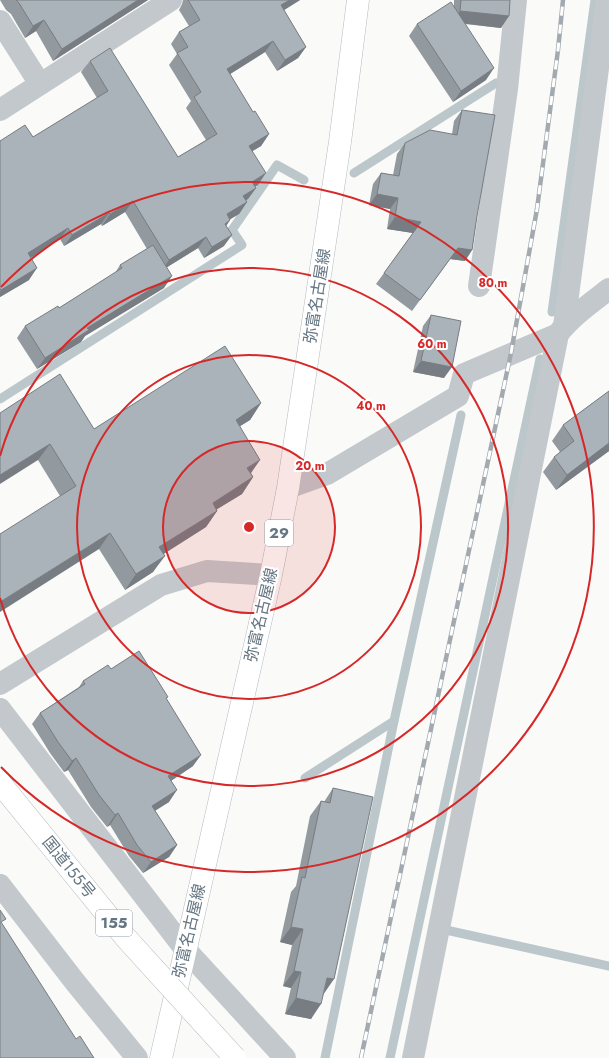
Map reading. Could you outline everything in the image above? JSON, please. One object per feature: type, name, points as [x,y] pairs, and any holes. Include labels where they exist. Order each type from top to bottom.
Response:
[{"type":"main road","name":"弥富名古屋線","points":[[161,1058],[271,575],[288,488],[339,149],[358,0]]},
{"type":"main road","name":"国道155号","points":[[0,782],[126,938],[235,1058]]},
{"type":"street","points":[[0,110],[170,0]]},
{"type":"street","points":[[478,286],[507,89],[516,0]]},
{"type":"street","points":[[413,1058],[561,330],[607,0]]},
{"type":"street","points":[[0,21],[40,84]]},
{"type":"street","points":[[288,488],[327,474],[458,396],[464,374],[561,330],[587,305],[609,290]]},
{"type":"street","points":[[0,684],[161,585],[208,571],[271,575]]},
{"type":"street","points":[[0,709],[185,949],[285,1058]]},
{"type":"street","points":[[0,885],[75,982],[137,1058]]},
{"type":"building","points":[[16,0],[138,0],[62,49],[44,20],[33,26]]},
{"type":"building","points":[[188,0],[290,0],[281,5],[306,47],[285,60],[273,41],[227,69],[253,112],[255,111],[269,134],[249,146],[266,173],[252,182],[256,188],[243,196],[247,202],[227,214],[230,220],[225,224],[232,235],[212,247],[206,237],[169,260],[133,201],[110,214],[109,213],[72,235],[68,228],[28,253],[37,268],[1,290],[0,141],[25,125],[33,137],[108,91],[90,61],[110,48],[178,157],[217,134],[194,97],[201,92],[177,53],[188,47],[179,32],[200,20]]},
{"type":"building","points":[[461,0],[510,0],[509,16],[460,11]]},
{"type":"building","points":[[451,2],[494,68],[461,91],[417,24]]},
{"type":"building","points":[[462,110],[495,115],[472,250],[458,248],[420,300],[384,273],[421,222],[395,217],[398,198],[377,194],[381,173],[399,176],[405,143],[430,130],[457,135]]},
{"type":"building","points":[[153,245],[172,276],[87,328],[89,330],[45,358],[25,326],[58,306],[59,308],[122,268],[120,265]]},
{"type":"building","points":[[431,315],[461,321],[452,367],[421,361]]},
{"type":"building","points":[[225,346],[261,403],[236,420],[260,460],[247,468],[253,477],[213,503],[217,511],[159,547],[165,556],[136,574],[110,533],[0,602],[0,534],[76,486],[50,444],[0,475],[0,413],[60,374],[94,429]]},
{"type":"building","points":[[609,391],[609,443],[567,475],[554,457],[574,441],[563,425]]},
{"type":"building","points":[[139,651],[168,697],[166,698],[201,755],[168,776],[177,790],[152,806],[177,845],[151,862],[137,845],[118,813],[115,815],[99,795],[76,758],[72,761],[40,713],[85,684],[83,681],[108,665],[111,669]]},
{"type":"building","points":[[333,788],[373,797],[334,979],[327,978],[321,1004],[296,998],[301,972],[294,971],[303,929],[291,927],[302,877],[305,878],[321,801],[330,803]]},
{"type":"building","points":[[0,910],[6,919],[1,922],[76,1039],[80,1036],[94,1058],[0,1058]]},
{"type":"waterway","points":[[552,312],[595,0]]},
{"type":"waterway","points":[[354,173],[496,83]]},
{"type":"waterway","points":[[0,399],[242,245],[232,230],[277,165],[304,180]]},
{"type":"waterway","points":[[390,1058],[540,359]]},
{"type":"waterway","points":[[325,1058],[394,721],[461,415]]},
{"type":"waterway","points":[[305,778],[394,721]]},
{"type":"waterway","points":[[446,930],[609,966]]},
{"type":"railway","points":[[361,1058],[511,353],[537,209],[558,50],[563,0]]}]
